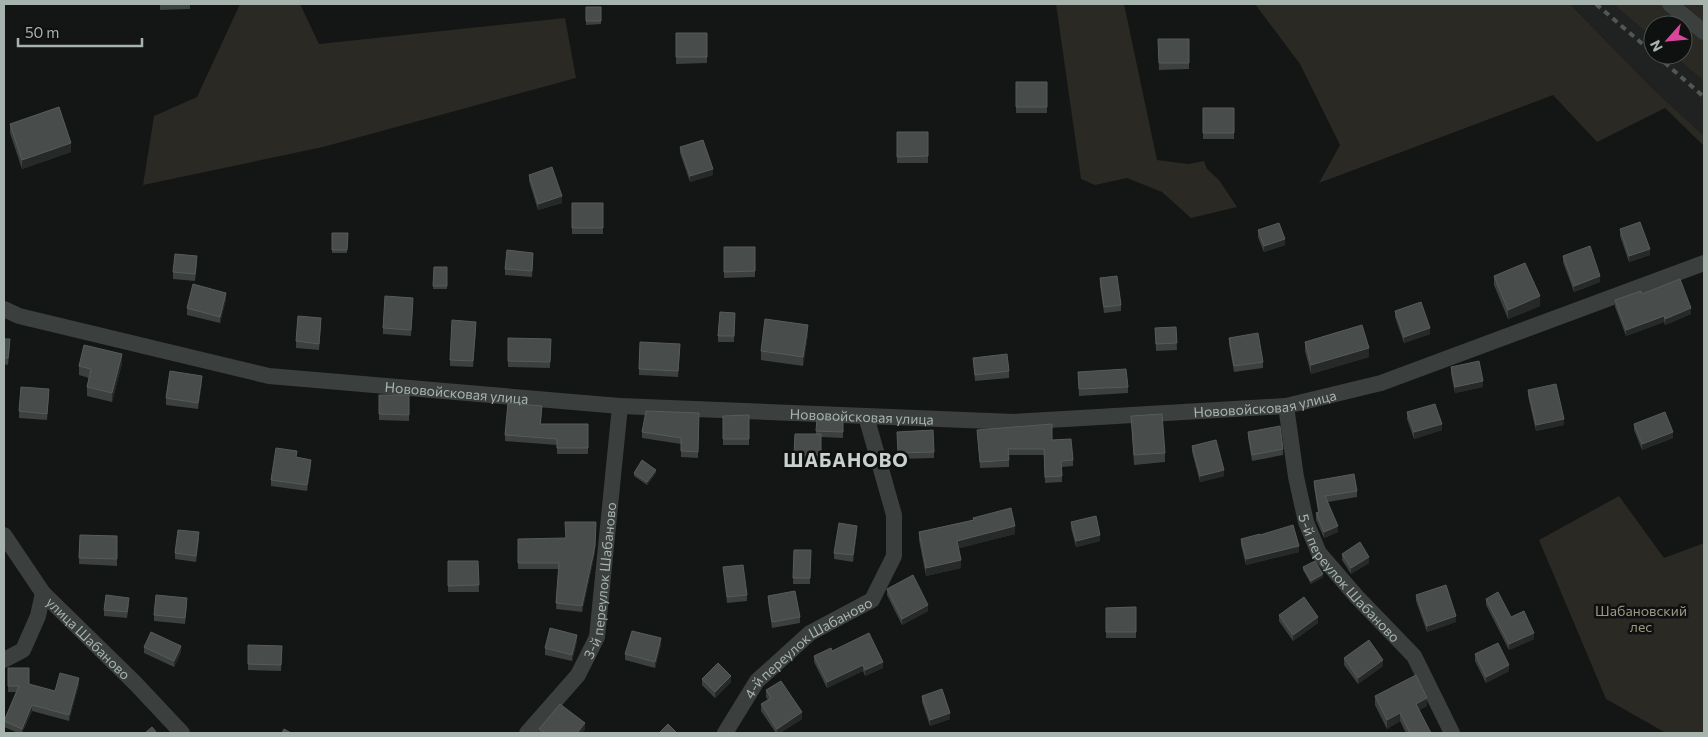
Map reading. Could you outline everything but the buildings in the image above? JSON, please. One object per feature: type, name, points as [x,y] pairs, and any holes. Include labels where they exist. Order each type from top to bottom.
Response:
[{"type":"street","points":[[1670,4],[1704,32]]},
{"type":"street","name":"Нововойсковая улица","points":[[4,308],[19,316],[268,376],[620,406],[1014,422],[1286,406],[1381,383],[1704,263]]},
{"type":"street","name":"3-й переулок Шабаново","points":[[528,733],[578,675],[597,637],[620,406]]},
{"type":"street","name":"5-й переулок Шабаново","points":[[1286,406],[1296,477],[1306,522],[1319,553],[1414,656],[1452,733]]},
{"type":"street","name":"4-й переулок Шабаново","points":[[725,733],[757,681],[810,633],[872,600],[894,556],[894,516],[866,416]]},
{"type":"street","name":"улица Шабаново","points":[[4,535],[43,593],[136,682],[182,733]]},
{"type":"street","points":[[4,660],[23,650],[38,616],[43,593]]},
{"type":"shaded area","points":[[1570,4],[1613,4],[1643,30],[1643,65],[1685,65],[1704,81],[1704,136],[1652,88]]},
{"type":"green space","points":[[240,4],[300,4],[319,44],[565,18],[576,78],[323,147],[143,185],[154,116],[197,97]]},
{"type":"green space","points":[[1056,4],[1124,4],[1157,160],[1188,164],[1204,161],[1207,169],[1219,180],[1237,207],[1191,218],[1162,192],[1127,178],[1095,185],[1081,179]]},
{"type":"green space","points":[[1255,4],[1570,4],[1652,88],[1704,136],[1704,146],[1665,108],[1597,142],[1553,95],[1319,183],[1340,145],[1300,64]]},
{"type":"green space","points":[[1613,4],[1662,4],[1675,15],[1643,15],[1643,30]]},
{"type":"green space","points":[[1683,4],[1704,4],[1704,22]]},
{"type":"green space","points":[[1693,30],[1704,39],[1704,81],[1685,65],[1693,65]]},
{"type":"green space","name":"Шабановский лес","points":[[1619,496],[1664,558],[1704,543],[1704,733],[1666,733],[1606,699],[1539,540]]},
{"type":"railway","points":[[1596,4],[1643,44]]},
{"type":"railway","points":[[1667,65],[1704,97]]},
{"type":"district","name":"ШАБАНОВО","points":[[846,459]]}]
